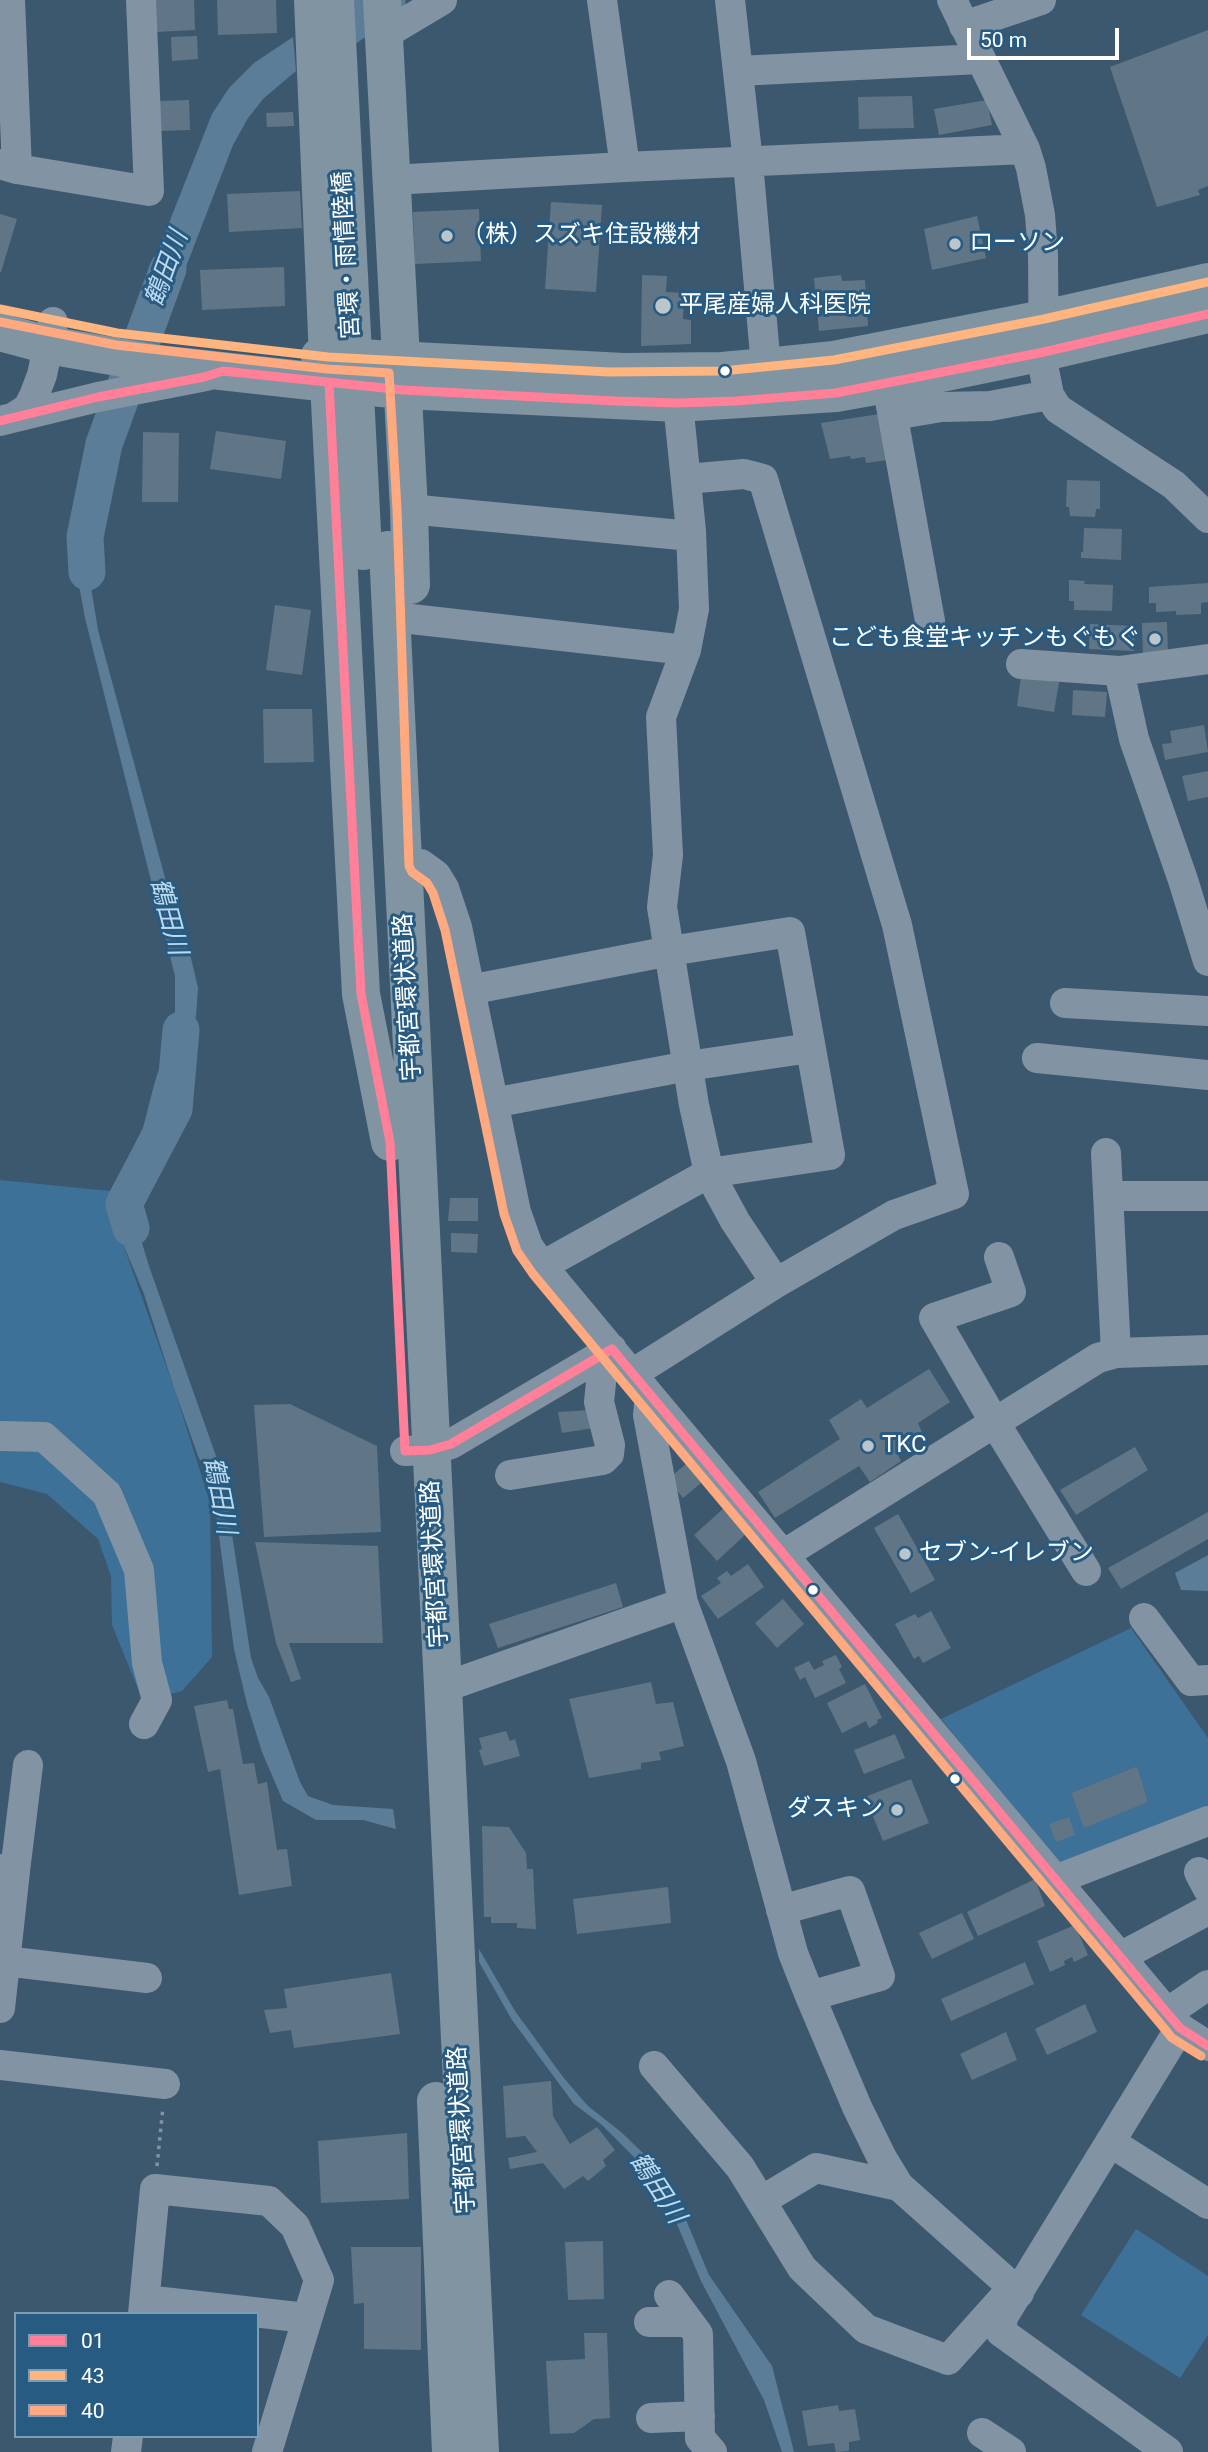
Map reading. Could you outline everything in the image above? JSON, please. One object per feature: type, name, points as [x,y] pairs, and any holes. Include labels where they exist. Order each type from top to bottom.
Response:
[{"type":"main road","points":[[320,3],[316,72],[361,994],[403,1144]]},
{"type":"main road","name":"宮環・雨情陸橋","points":[[320,3],[375,551]]},
{"type":"main road","points":[[377,14],[391,180],[410,509],[411,619],[421,864],[423,1048],[403,1144]]},
{"type":"main road","name":"宮環・雨情陸橋","points":[[375,551],[377,14]]},
{"type":"main road","points":[[157,364],[402,375],[678,403],[836,393],[890,400],[1044,335],[1208,282]]},
{"type":"main road","points":[[0,309],[51,333]]},
{"type":"main road","points":[[402,375],[722,371],[834,360],[1208,314]]},
{"type":"main road","points":[[0,332],[51,333],[113,344],[157,364],[223,371],[329,370]]},
{"type":"main road","name":"宇都宮環状道路","points":[[375,551],[417,1450],[451,2452]]},
{"type":"main road","name":"宇都宮環状道路","points":[[417,1450],[442,1688],[480,2452]]},
{"type":"street","points":[[10,0],[9,167],[149,191],[141,0]]},
{"type":"street","points":[[377,14],[395,28],[442,0]]},
{"type":"street","points":[[602,0],[625,167]]},
{"type":"street","points":[[730,0],[766,367]]},
{"type":"street","points":[[1041,0],[958,13],[1025,149],[1031,167],[1044,255],[1045,384],[1058,409],[1174,485],[1208,519]]},
{"type":"street","points":[[738,71],[980,59]]},
{"type":"street","points":[[391,180],[1025,149]]},
{"type":"street","points":[[7,419],[28,408],[34,397],[51,333]]},
{"type":"street","points":[[7,419],[98,397],[157,364]]},
{"type":"street","points":[[930,621],[890,400],[941,407],[990,406],[1049,395]]},
{"type":"street","points":[[678,403],[691,536],[694,609],[686,650],[661,717],[668,855],[662,907],[709,1173],[735,1221],[776,1283]]},
{"type":"street","points":[[641,1385],[776,1283],[894,1215],[954,1194],[897,925],[763,480],[744,474],[685,479]]},
{"type":"street","points":[[410,509],[691,536]]},
{"type":"street","points":[[411,619],[686,650]]},
{"type":"street","points":[[1021,663],[1119,671],[1208,659]]},
{"type":"street","points":[[1119,671],[1134,739],[1208,961]]},
{"type":"street","points":[[421,864],[436,875],[444,888],[457,927],[516,1212],[528,1246],[608,1352],[641,1385],[1173,2021],[1208,2046]]},
{"type":"street","points":[[469,990],[670,951],[790,932],[830,1155],[709,1173],[542,1266]]},
{"type":"street","points":[[1065,1003],[1208,1011]]},
{"type":"street","points":[[493,1103],[688,1066],[810,1048]]},
{"type":"street","points":[[1037,1059],[1208,1075]]},
{"type":"street","points":[[1106,1153],[1116,1353]]},
{"type":"street","points":[[1109,1196],[1208,1196]]},
{"type":"street","points":[[999,1257],[1011,1292],[934,1318],[1086,1572]]},
{"type":"street","points":[[783,1555],[1098,1358],[1116,1353],[1208,1350]]},
{"type":"street","points":[[417,1450],[451,1444],[608,1352]]},
{"type":"street","points":[[510,1475],[603,1460],[609,1454],[610,1445],[599,1402],[608,1352]]},
{"type":"street","points":[[641,1385],[683,1603],[741,1761],[793,1953],[810,1996],[857,2107],[899,2186],[1016,2290]]},
{"type":"street","points":[[0,1436],[44,1437],[107,1494],[139,1570],[147,1663],[157,1700],[145,1724]]},
{"type":"street","points":[[442,1688],[683,1603]]},
{"type":"street","points":[[1144,1618],[1191,1681],[1208,1680]]},
{"type":"street","points":[[0,2008],[5,1961],[7,1870],[27,1765]]},
{"type":"street","points":[[1055,1880],[1208,1821]]},
{"type":"street","points":[[781,1910],[850,1891],[880,1976],[810,1996]]},
{"type":"street","points":[[1119,1957],[1208,1910]]},
{"type":"street","points":[[5,1961],[147,1978]]},
{"type":"street","points":[[1167,2452],[1001,2332],[1003,2317],[1016,2290],[1110,2142],[1173,2021],[1208,1985]]},
{"type":"street","points":[[0,2065],[166,2084]]},
{"type":"street","points":[[654,2066],[740,2167],[802,2268],[866,2329],[948,2360],[1016,2290]]},
{"type":"street","points":[[1110,2142],[1208,2204]]},
{"type":"street","points":[[761,2201],[816,2168],[899,2186]]},
{"type":"street","points":[[218,2312],[144,2307],[155,2189],[269,2201],[295,2226],[319,2280],[266,2438]]},
{"type":"street","points":[[669,2295],[698,2334],[700,2438],[712,2452]]},
{"type":"street","points":[[259,2315],[307,2318]]},
{"type":"street","points":[[649,2322],[689,2322]]},
{"type":"street","points":[[651,2418],[700,2416]]},
{"type":"street","points":[[982,2432],[1010,2452]]},
{"type":"path","points":[[155,2189],[166,2084]]},
{"type":"shaded area","points":[[0,1180],[120,1192],[117,1227],[174,1388],[210,1503],[212,1657],[182,1691],[143,1701],[112,1625],[111,1576],[98,1539],[47,1494],[0,1482]]},
{"type":"shaded area","points":[[1131,1628],[1208,1738],[1208,1812],[1064,1870],[941,1719]],"holes":[[[1137,1766],[1148,1802],[1084,1827],[1071,1793]]]},
{"type":"shaded area","points":[[1136,2229],[1208,2276],[1208,2335],[1180,2378],[1081,2315]]},
{"type":"water","points":[[293,37],[296,71],[264,98],[248,118],[233,145],[167,316],[133,314],[212,114],[229,88],[254,63]]},
{"type":"water","points":[[123,410],[95,473],[86,537],[88,569],[98,630],[174,911],[191,958],[198,988],[196,1016],[170,1103],[138,1172],[131,1207],[223,1476],[251,1658],[269,1697],[300,1782],[308,1796],[333,1805],[393,1809],[396,1829],[363,1820],[316,1820],[283,1801],[262,1752],[234,1649],[212,1483],[198,1456],[144,1294],[116,1227],[123,1168],[143,1128],[175,1018],[175,976],[85,618],[77,574],[78,518],[87,469],[103,413]]},
{"type":"water","points":[[1208,1555],[1208,1591],[1181,1590],[1175,1573]]},
{"type":"water","points":[[479,1949],[515,2011],[563,2077],[588,2106],[644,2154],[684,2215],[709,2275],[772,2366],[794,2452],[782,2452],[764,2400],[701,2281],[671,2210],[634,2157],[602,2125],[574,2104],[512,2020],[479,1962]]},
{"type":"building","points":[[153,0],[194,0],[195,30],[155,32]]},
{"type":"building","points":[[217,0],[276,0],[277,33],[218,35]]},
{"type":"building","points":[[1208,30],[1208,186],[1198,190],[1200,195],[1157,207],[1110,67]]},
{"type":"building","points":[[197,36],[198,59],[172,61],[171,37]]},
{"type":"building","points":[[912,96],[914,128],[859,129],[858,97]]},
{"type":"building","points":[[189,100],[190,130],[159,131],[158,101]]},
{"type":"building","points":[[987,100],[992,125],[939,135],[934,109]]},
{"type":"building","points":[[293,112],[294,126],[267,127],[266,113]]},
{"type":"building","points":[[300,191],[302,228],[229,232],[227,194]]},
{"type":"building","points":[[551,202],[602,205],[596,292],[545,289]]},
{"type":"building","name":"（株）スズキ住設機材","points":[[479,209],[481,261],[415,264],[413,212]]},
{"type":"building","points":[[0,214],[17,219],[1,272],[0,272]]},
{"type":"building","name":"ローソン","points":[[977,216],[986,258],[932,270],[924,229]]},
{"type":"building","points":[[284,267],[285,306],[202,310],[200,270]]},
{"type":"building","name":"平尾産婦人科医院","points":[[642,275],[667,276],[666,292],[684,293],[683,319],[691,320],[691,344],[641,346]]},
{"type":"building","points":[[841,275],[842,281],[865,280],[868,326],[819,331],[814,278]]},
{"type":"building","points":[[886,413],[895,459],[866,463],[865,457],[830,459],[821,423]]},
{"type":"building","points":[[216,431],[286,441],[281,479],[210,469]]},
{"type":"building","points":[[143,432],[179,433],[178,502],[142,502]]},
{"type":"building","points":[[1067,480],[1100,481],[1100,509],[1096,509],[1095,517],[1070,516],[1069,507],[1066,507]]},
{"type":"building","points":[[1084,528],[1122,529],[1121,560],[1081,558]]},
{"type":"building","points":[[1069,580],[1085,581],[1084,584],[1113,585],[1112,611],[1074,610],[1074,601],[1069,601]]},
{"type":"building","points":[[1208,583],[1208,602],[1201,603],[1201,614],[1176,615],[1176,611],[1156,612],[1156,603],[1149,603],[1149,587]]},
{"type":"building","points":[[275,605],[311,610],[302,675],[266,670]]},
{"type":"building","name":"こども食堂キッチンもぐもぐ","points":[[1167,622],[1168,654],[1143,655],[1142,623]]},
{"type":"building","points":[[1090,624],[1135,626],[1134,651],[1089,649]]},
{"type":"building","points":[[1021,676],[1059,682],[1054,712],[1017,706]]},
{"type":"building","points":[[1073,690],[1107,692],[1105,717],[1072,715]]},
{"type":"building","points":[[263,709],[312,709],[314,762],[264,763]]},
{"type":"building","points":[[1204,725],[1208,752],[1165,760],[1162,744],[1172,743],[1170,731]]},
{"type":"building","points":[[1208,771],[1208,797],[1188,801],[1182,776]]},
{"type":"building","points":[[450,1198],[478,1198],[478,1221],[448,1221]]},
{"type":"building","points":[[451,1233],[478,1234],[477,1253],[451,1252]]},
{"type":"building","name":"TKC","points":[[929,1369],[950,1402],[918,1423],[923,1435],[897,1453],[901,1461],[870,1482],[859,1466],[775,1518],[758,1492],[840,1439],[829,1420],[861,1399],[867,1408]]},
{"type":"building","points":[[290,1404],[377,1446],[381,1532],[264,1537],[254,1405]]},
{"type":"building","points":[[590,1410],[594,1428],[562,1433],[558,1412]]},
{"type":"building","points":[[1135,1447],[1148,1470],[1076,1515],[1060,1490]]},
{"type":"building","points":[[686,1464],[701,1483],[683,1498],[668,1479]]},
{"type":"building","points":[[723,1509],[746,1534],[717,1561],[694,1535]]},
{"type":"building","points":[[1208,1512],[1208,1539],[1121,1589],[1108,1568]]},
{"type":"building","name":"セブン-イレブン","points":[[898,1514],[935,1580],[911,1593],[874,1528]]},
{"type":"building","points":[[255,1542],[378,1546],[383,1643],[289,1643],[301,1679],[291,1682],[276,1643]]},
{"type":"building","points":[[748,1564],[764,1587],[718,1619],[701,1596],[721,1583],[717,1578],[727,1571],[731,1576]]},
{"type":"building","points":[[616,1583],[623,1607],[498,1648],[489,1624]]},
{"type":"building","points":[[783,1599],[804,1624],[777,1648],[755,1623]]},
{"type":"building","points":[[931,1611],[951,1648],[923,1663],[919,1656],[914,1659],[895,1624],[915,1614],[918,1618]]},
{"type":"building","points":[[836,1655],[846,1683],[815,1698],[805,1677],[800,1680],[794,1668],[809,1661],[814,1670],[824,1665],[822,1661]]},
{"type":"building","points":[[651,1682],[656,1704],[673,1702],[684,1746],[659,1752],[661,1760],[641,1763],[641,1769],[589,1778],[569,1699]]},
{"type":"building","points":[[865,1684],[882,1718],[869,1728],[866,1721],[842,1733],[827,1703]]},
{"type":"building","points":[[227,1700],[229,1709],[233,1709],[243,1764],[254,1763],[258,1784],[267,1782],[277,1850],[287,1849],[292,1886],[239,1895],[220,1769],[208,1772],[194,1706]]},
{"type":"building","points":[[506,1731],[510,1741],[515,1739],[520,1756],[484,1766],[479,1750],[482,1749],[479,1738]]},
{"type":"building","points":[[895,1734],[905,1758],[864,1774],[854,1750]]},
{"type":"building","points":[[1137,1766],[1148,1802],[1084,1828],[1071,1793]]},
{"type":"building","name":"ダスキン","points":[[911,1779],[929,1823],[883,1841],[865,1797]]},
{"type":"building","points":[[1069,1817],[1075,1835],[1056,1842],[1049,1824]]},
{"type":"building","points":[[482,1826],[509,1827],[526,1853],[527,1869],[533,1869],[536,1929],[517,1928],[517,1923],[491,1923],[491,1917],[484,1917]]},
{"type":"building","points":[[1035,1879],[1045,1906],[978,1936],[967,1912]]},
{"type":"building","points":[[668,1887],[671,1923],[577,1934],[573,1899]]},
{"type":"building","points":[[962,1913],[974,1939],[932,1959],[919,1933]]},
{"type":"building","points":[[1075,1925],[1088,1955],[1074,1962],[1072,1957],[1064,1961],[1065,1965],[1050,1972],[1037,1941]]},
{"type":"building","points":[[1025,1962],[1034,1984],[951,2021],[941,1999]]},
{"type":"building","points":[[391,1973],[400,2034],[294,2048],[291,2030],[270,2033],[264,2010],[287,2008],[284,1989]]},
{"type":"building","points":[[1085,2004],[1097,2032],[1047,2055],[1035,2029]]},
{"type":"building","points":[[1006,2032],[1017,2060],[972,2080],[960,2054]]},
{"type":"building","points":[[551,2081],[553,2116],[570,2144],[597,2127],[615,2150],[603,2160],[606,2166],[588,2181],[583,2176],[564,2189],[543,2163],[510,2169],[508,2158],[537,2152],[525,2136],[506,2138],[503,2086]]},
{"type":"building","points":[[407,2133],[409,2199],[321,2203],[318,2141]]},
{"type":"building","points":[[603,2241],[604,2299],[568,2300],[565,2242]]},
{"type":"building","points":[[351,2247],[421,2247],[421,2350],[364,2349],[364,2303],[354,2304]]},
{"type":"building","points":[[584,2333],[607,2333],[610,2418],[594,2419],[574,2433],[550,2434],[546,2361],[585,2359]]},
{"type":"building","points":[[838,2405],[839,2411],[855,2409],[860,2440],[849,2442],[849,2451],[836,2452],[834,2443],[808,2446],[802,2411]]},
{"type":"waterway","name":"鶴田川","points":[[315,49],[387,0]]},
{"type":"waterway","name":"鶴田川","points":[[87,572],[85,537],[104,444],[168,269]]},
{"type":"waterway","name":"鶴田川","points":[[131,1228],[124,1204],[174,1109],[181,1030]]},
{"type":"transit line","name":"43","points":[[0,309],[117,333],[328,357],[609,372],[722,371],[834,360],[1044,319],[1208,282]]},
{"type":"transit line","name":"01","points":[[0,421],[223,371],[403,390],[615,401],[736,401],[836,393],[1044,352],[1208,314]]},
{"type":"transit line","name":"40","points":[[0,322],[116,345],[327,369],[389,373],[397,509],[409,866],[412,872],[427,883],[433,893],[445,930],[504,1214],[517,1251],[641,1404],[1172,2038],[1201,2056]]},
{"type":"transit line","name":"01","points":[[329,383],[361,994],[390,1142],[405,1451],[430,1450],[451,1444],[612,1349],[1167,2013],[1180,2028],[1208,2046]]},
{"type":"place","name":"（株）スズキ住設機材","points":[[447,236]]},
{"type":"place","name":"ローソン","points":[[955,244]]},
{"type":"place","name":"平尾産婦人科医院","points":[[663,306]]},
{"type":"place","name":"こども食堂キッチンもぐもぐ","points":[[1155,639]]},
{"type":"place","name":"TKC","points":[[868,1446]]},
{"type":"place","name":"セブン-イレブン","points":[[905,1554]]},
{"type":"place","name":"ダスキン","points":[[897,1810]]}]
